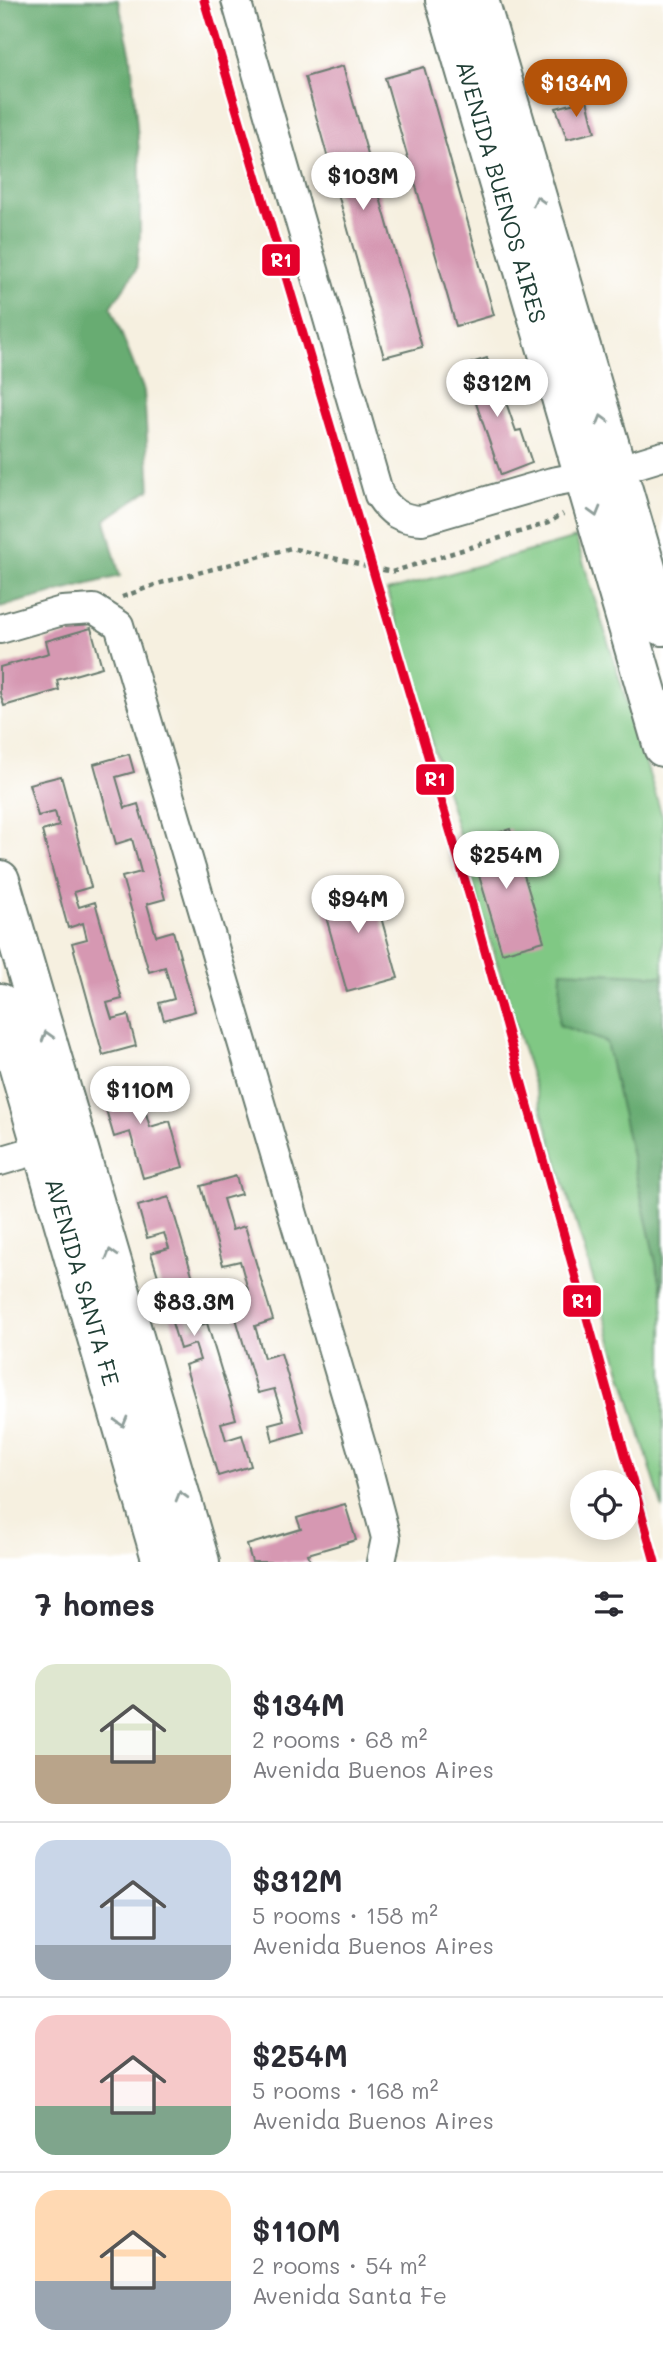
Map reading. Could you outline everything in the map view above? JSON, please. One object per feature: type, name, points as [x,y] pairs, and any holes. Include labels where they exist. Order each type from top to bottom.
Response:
[{"type":"main road","name":"AVENIDA BUENOS AIRES","points":[[444,0],[597,481],[663,626]]},
{"type":"main road","name":"AVENIDA BUENOS AIRES","points":[[479,0],[663,747]]},
{"type":"main road","name":"AVENIDA SANTA FE","points":[[0,880],[60,1143],[162,1562]]},
{"type":"main road","name":"AVENIDA SANTA FE","points":[[0,1003],[60,1143],[200,1562]]},
{"type":"street","points":[[236,0],[379,495],[391,512],[407,519],[422,520],[552,482],[597,481],[663,456]]},
{"type":"street","points":[[0,629],[62,611],[94,609],[119,625],[366,1462],[386,1538],[381,1562]]},
{"type":"street","points":[[0,1161],[60,1143]]},
{"type":"path","points":[[94,609],[157,584],[291,548],[391,572],[548,523],[597,481]]},
{"type":"green space","points":[[0,0],[118,0],[131,55],[140,164],[140,237],[136,270],[111,307],[144,391],[150,489],[105,520],[120,576],[0,607]]},
{"type":"green space","points":[[576,538],[663,819],[663,1509],[387,591]]},
{"type":"green space","points":[[561,971],[663,976],[663,1294],[606,1042],[559,1025]]},
{"type":"building","points":[[343,66],[422,347],[384,357],[305,77]]},
{"type":"building","points":[[424,67],[494,315],[456,326],[385,78]]},
{"type":"building","points":[[587,100],[595,132],[567,139],[556,108]]},
{"type":"building","points":[[487,358],[516,431],[521,430],[532,463],[501,475],[463,366]]},
{"type":"building","points":[[91,628],[102,667],[57,680],[59,690],[4,706],[0,693],[0,667],[49,653],[46,641]]},
{"type":"building","points":[[129,754],[134,772],[116,777],[125,808],[138,804],[165,899],[147,904],[156,936],[173,931],[195,1011],[164,1020],[159,1003],[174,999],[165,967],[149,972],[122,877],[141,872],[132,839],[116,844],[94,764]]},
{"type":"building","points":[[61,776],[91,887],[74,892],[79,907],[95,902],[122,999],[107,1003],[112,1019],[128,1015],[136,1046],[103,1055],[72,943],[87,939],[83,923],[68,928],[42,831],[59,826],[55,812],[38,816],[29,784]]},
{"type":"building","points":[[510,829],[544,941],[502,953],[469,842]]},
{"type":"building","points":[[370,878],[398,978],[347,992],[319,892]]},
{"type":"building","points":[[134,1072],[150,1127],[170,1121],[183,1167],[143,1178],[130,1132],[114,1137],[98,1082]]},
{"type":"building","points":[[236,1176],[241,1194],[223,1199],[232,1230],[245,1226],[273,1320],[255,1326],[264,1358],[281,1353],[304,1432],[273,1441],[269,1424],[284,1420],[274,1389],[258,1393],[230,1298],[249,1293],[240,1261],[223,1265],[201,1186]]},
{"type":"building","points":[[169,1197],[202,1308],[186,1313],[191,1328],[207,1323],[236,1419],[221,1423],[226,1440],[242,1435],[251,1466],[218,1476],[185,1365],[200,1360],[195,1344],[180,1349],[151,1253],[169,1248],[164,1233],[147,1238],[138,1206]]},
{"type":"building","points":[[345,1504],[356,1540],[308,1554],[311,1562],[252,1562],[247,1545],[301,1529],[297,1518]]},
{"type":"transit line","name":"R1","points":[[204,0],[471,901],[655,1562]]}]
